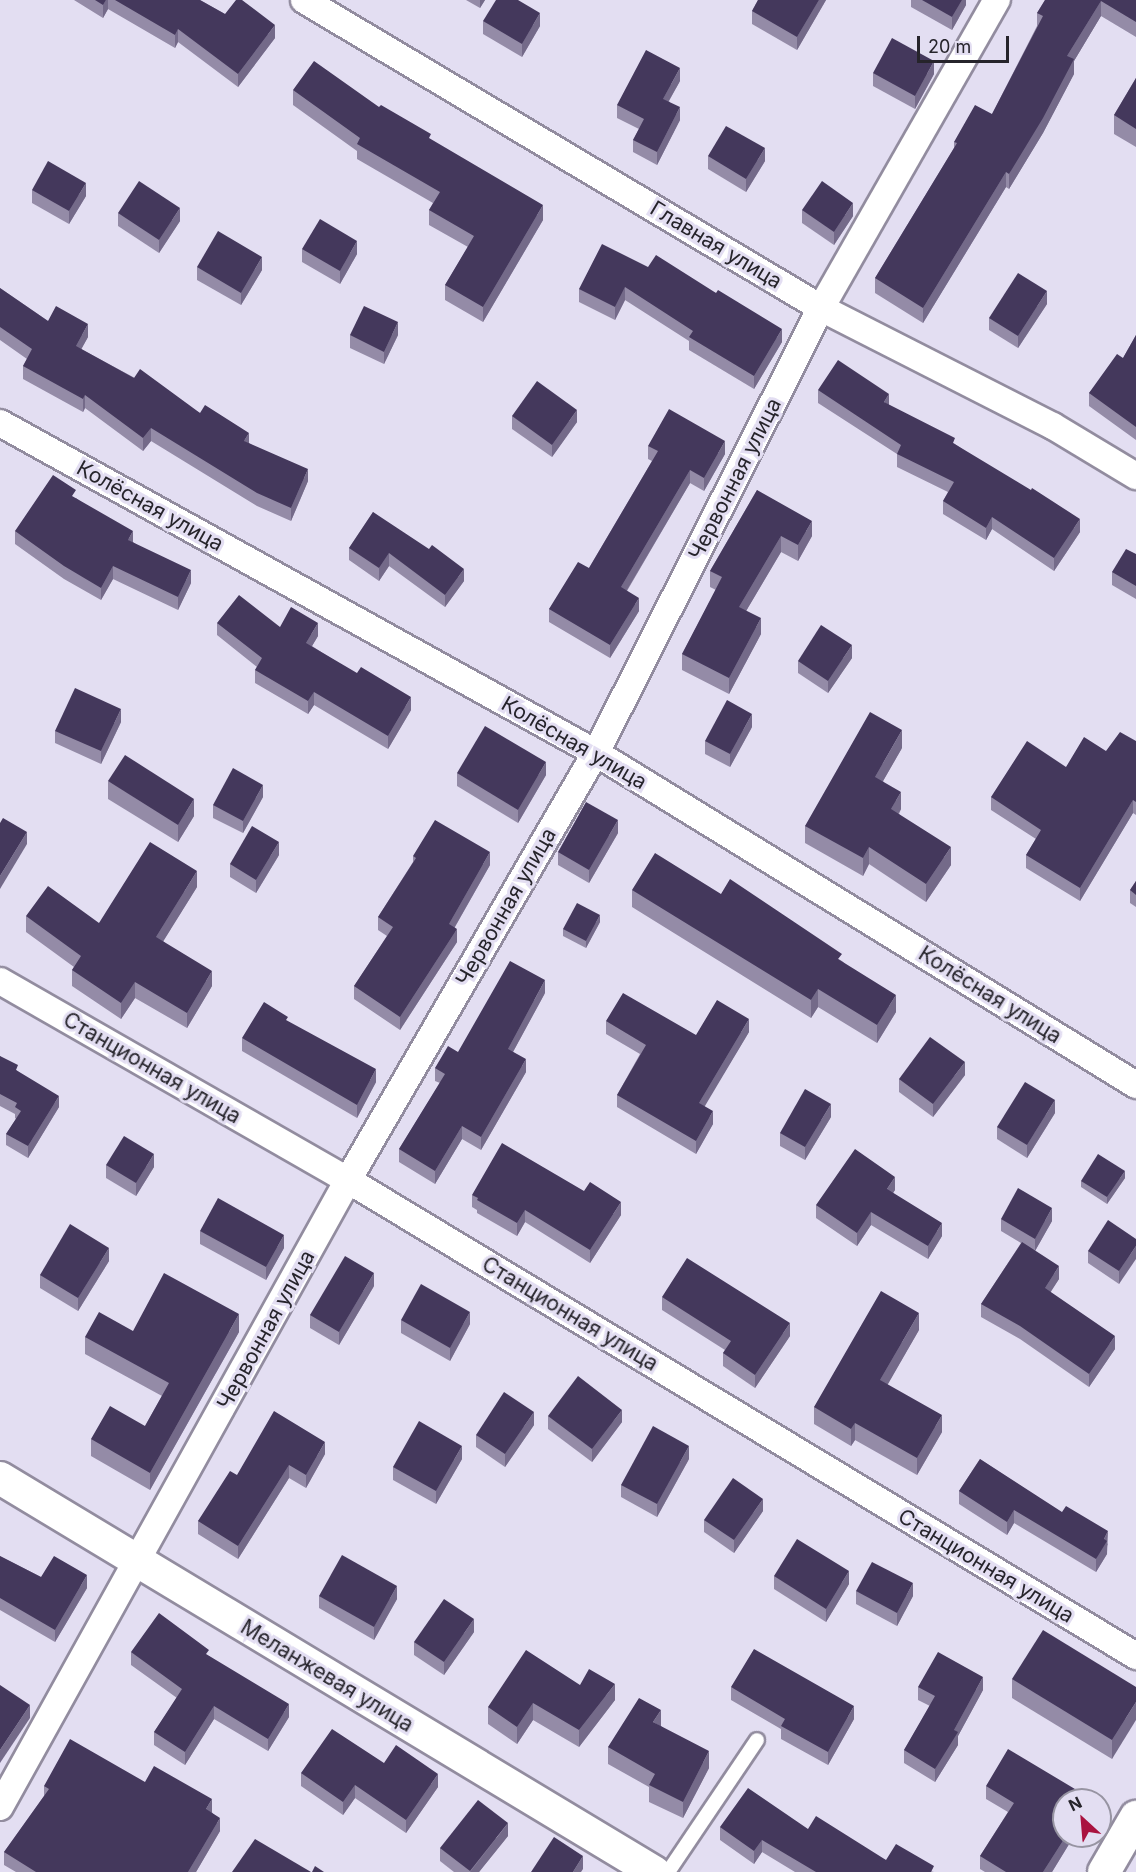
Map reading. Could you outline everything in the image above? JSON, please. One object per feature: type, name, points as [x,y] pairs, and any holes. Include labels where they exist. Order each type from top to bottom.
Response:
[{"type":"street","name":"Главная улица","points":[[304,0],[821,308],[1053,426],[1136,476]]},
{"type":"street","name":"Червонная улица","points":[[0,1807],[348,1180],[596,753],[821,308],[997,0]]},
{"type":"street","name":"Колёсная улица","points":[[0,423],[596,753],[1136,1084]]},
{"type":"street","name":"Станционная улица","points":[[0,981],[348,1180],[1136,1656]]},
{"type":"street","name":"Меланжевая улица","points":[[0,1478],[654,1872]]},
{"type":"street","points":[[1104,1872],[1136,1817]]},
{"type":"lane","points":[[668,1872],[757,1740]]},
{"type":"building","points":[[95,0],[106,0],[103,5]]},
{"type":"building","points":[[115,0],[200,0],[225,14],[236,0],[242,0],[275,25],[238,74],[178,29],[175,35]]},
{"type":"building","points":[[496,0],[518,0],[540,13],[522,44],[483,21]]},
{"type":"building","points":[[758,0],[819,0],[797,37],[752,11]]},
{"type":"building","points":[[922,0],[962,0],[952,17]]},
{"type":"building","points":[[1045,0],[1136,0],[1136,22],[1101,1],[1067,56],[1074,59],[1043,118],[1009,174],[1006,172],[923,308],[875,278],[957,143],[954,142],[975,105],[992,114],[1043,16],[1037,13]]},
{"type":"building","points":[[892,38],[934,61],[915,96],[873,73]]},
{"type":"building","points":[[646,50],[680,68],[663,99],[680,107],[657,152],[633,140],[644,119],[617,105]]},
{"type":"building","points":[[314,61],[379,107],[381,105],[431,134],[429,138],[543,205],[483,307],[445,285],[474,236],[429,210],[440,192],[357,144],[360,138],[293,90]]},
{"type":"building","points":[[1136,78],[1136,129],[1114,115]]},
{"type":"building","points":[[726,126],[765,148],[746,179],[708,156]]},
{"type":"building","points":[[48,161],[86,183],[69,211],[32,190]]},
{"type":"building","points":[[139,181],[180,208],[159,240],[118,213]]},
{"type":"building","points":[[822,181],[853,203],[834,232],[802,210]]},
{"type":"building","points":[[320,219],[357,241],[340,271],[302,249]]},
{"type":"building","points":[[218,231],[262,257],[241,293],[197,267]]},
{"type":"building","points":[[602,244],[648,267],[656,255],[716,293],[718,290],[782,329],[754,376],[689,337],[693,331],[625,287],[615,307],[579,289]]},
{"type":"building","points":[[1018,273],[1047,291],[1018,336],[989,318]]},
{"type":"building","points":[[0,288],[48,321],[56,306],[88,324],[76,346],[134,378],[140,369],[200,413],[205,405],[249,433],[244,441],[308,469],[291,508],[257,493],[151,428],[143,438],[85,395],[83,399],[23,366],[32,349],[0,327]]},
{"type":"building","points":[[364,306],[398,322],[384,352],[350,335]]},
{"type":"building","points":[[1136,335],[1136,427],[1089,393],[1117,354],[1123,358]]},
{"type":"building","points":[[838,360],[889,394],[884,402],[955,438],[953,443],[1031,490],[1032,488],[1080,519],[1054,558],[992,517],[986,528],[943,501],[954,482],[897,454],[901,445],[818,390]]},
{"type":"building","points":[[537,381],[577,410],[552,445],[512,416]]},
{"type":"building","points":[[669,409],[725,441],[704,478],[690,470],[621,587],[639,598],[610,645],[549,609],[578,562],[589,568],[658,451],[648,446]]},
{"type":"building","points":[[53,475],[76,490],[72,496],[133,531],[128,540],[191,570],[178,597],[113,566],[101,588],[64,566],[15,531]]},
{"type":"building","points":[[757,490],[812,521],[798,545],[781,536],[739,607],[761,618],[729,678],[682,654],[722,577],[710,571]]},
{"type":"building","points":[[373,512],[429,549],[432,545],[464,569],[445,595],[389,553],[379,568],[349,548]]},
{"type":"building","points":[[1126,549],[1136,554],[1136,586],[1112,572]]},
{"type":"building","points":[[239,595],[280,627],[291,607],[318,623],[306,643],[357,673],[361,667],[411,697],[388,736],[314,692],[308,701],[255,670],[262,658],[217,623]]},
{"type":"building","points":[[821,625],[852,645],[828,681],[798,661]]},
{"type":"building","points":[[75,688],[121,709],[101,751],[55,731]]},
{"type":"building","points":[[727,700],[752,714],[730,754],[705,741]]},
{"type":"building","points":[[870,712],[902,730],[875,777],[901,792],[891,809],[951,847],[926,884],[869,847],[863,858],[805,826]]},
{"type":"building","points":[[485,726],[546,762],[518,810],[457,773]]},
{"type":"building","points":[[1120,732],[1136,741],[1136,802],[1133,800],[1080,888],[1026,855],[1041,830],[991,797],[1027,741],[1066,767],[1084,737],[1106,751]]},
{"type":"building","points":[[125,755],[194,799],[178,825],[108,781]]},
{"type":"building","points":[[233,768],[263,785],[243,821],[213,805]]},
{"type":"building","points":[[586,802],[618,820],[589,870],[558,852]]},
{"type":"building","points":[[3,818],[27,832],[0,876],[0,823]]},
{"type":"building","points":[[435,820],[490,852],[449,924],[457,929],[400,1017],[354,986],[393,927],[378,917],[416,858],[413,856]]},
{"type":"building","points":[[252,826],[279,842],[256,880],[230,864]]},
{"type":"building","points":[[150,842],[197,871],[156,937],[212,971],[187,1013],[135,982],[121,1003],[72,970],[81,956],[26,916],[48,886],[99,923]]},
{"type":"building","points":[[655,853],[721,894],[730,879],[842,954],[838,959],[896,995],[877,1025],[818,989],[811,1000],[632,890]]},
{"type":"building","points":[[1136,881],[1136,895],[1130,890]]},
{"type":"building","points":[[577,903],[600,915],[586,941],[563,929]]},
{"type":"building","points":[[510,961],[545,980],[508,1049],[526,1059],[481,1137],[462,1126],[435,1171],[399,1149],[445,1074],[435,1068],[448,1046],[458,1052]]},
{"type":"building","points":[[623,993],[696,1035],[717,1000],[749,1019],[699,1103],[713,1111],[696,1141],[617,1095],[646,1045],[606,1021]]},
{"type":"building","points":[[264,1002],[288,1017],[286,1020],[376,1069],[357,1105],[242,1038]]},
{"type":"building","points":[[930,1037],[965,1062],[933,1104],[899,1079]]},
{"type":"building","points":[[0,1056],[18,1065],[16,1070],[59,1096],[28,1146],[6,1134],[21,1111],[15,1107],[17,1103],[0,1094]]},
{"type":"building","points":[[1025,1082],[1055,1100],[1027,1145],[997,1127]]},
{"type":"building","points":[[805,1089],[831,1104],[805,1147],[780,1133]]},
{"type":"building","points":[[124,1136],[154,1154],[136,1183],[106,1165]]},
{"type":"building","points":[[502,1143],[584,1191],[590,1182],[621,1202],[590,1250],[525,1210],[517,1223],[472,1195]]},
{"type":"building","points":[[855,1149],[895,1177],[887,1189],[942,1223],[928,1246],[871,1212],[857,1233],[816,1205]]},
{"type":"building","points":[[1098,1154],[1125,1171],[1107,1197],[1081,1181]]},
{"type":"building","points":[[1018,1188],[1052,1208],[1035,1239],[1001,1219]]},
{"type":"building","points":[[218,1198],[284,1235],[266,1267],[200,1231]]},
{"type":"building","points":[[1108,1220],[1136,1239],[1136,1246],[1119,1271],[1088,1251]]},
{"type":"building","points":[[70,1224],[109,1248],[78,1298],[40,1275]]},
{"type":"building","points":[[1022,1242],[1059,1266],[1045,1288],[1115,1336],[1089,1374],[1020,1326],[981,1304]]},
{"type":"building","points":[[345,1256],[374,1273],[339,1332],[310,1315]]},
{"type":"building","points":[[687,1258],[790,1323],[755,1375],[723,1353],[731,1341],[662,1297]]},
{"type":"building","points":[[164,1273],[239,1314],[150,1473],[91,1439],[110,1406],[145,1426],[169,1383],[85,1337],[99,1312],[133,1331]]},
{"type":"building","points":[[421,1284],[470,1312],[450,1348],[401,1320]]},
{"type":"building","points":[[881,1291],[919,1313],[880,1380],[942,1415],[917,1458],[855,1423],[851,1429],[814,1407]]},
{"type":"building","points":[[578,1376],[622,1410],[592,1449],[548,1416]]},
{"type":"building","points":[[504,1392],[534,1412],[505,1454],[476,1435]]},
{"type":"building","points":[[274,1411],[325,1442],[306,1475],[289,1465],[238,1546],[198,1521],[230,1471],[237,1475]]},
{"type":"building","points":[[419,1421],[462,1446],[436,1491],[393,1467]]},
{"type":"building","points":[[653,1426],[689,1446],[657,1504],[621,1485]]},
{"type":"building","points":[[980,1459],[1062,1512],[1066,1506],[1108,1531],[1104,1539],[1107,1541],[1096,1559],[1014,1510],[1007,1522],[959,1491]]},
{"type":"building","points":[[733,1478],[763,1499],[734,1540],[704,1520]]},
{"type":"building","points":[[797,1539],[849,1571],[826,1609],[774,1576]]},
{"type":"building","points":[[342,1555],[397,1586],[374,1627],[319,1596]]},
{"type":"building","points":[[0,1556],[41,1577],[54,1556],[87,1575],[55,1630],[0,1598]]},
{"type":"building","points":[[872,1562],[913,1583],[897,1613],[856,1591]]},
{"type":"building","points":[[444,1599],[474,1619],[444,1662],[414,1642]]},
{"type":"building","points":[[159,1613],[209,1650],[206,1654],[289,1704],[268,1739],[214,1706],[185,1752],[154,1732],[182,1689],[131,1652]]},
{"type":"building","points":[[1043,1630],[1136,1687],[1136,1702],[1112,1740],[1012,1679]]},
{"type":"building","points":[[754,1649],[854,1706],[828,1752],[781,1726],[785,1719],[731,1687]]},
{"type":"building","points":[[526,1650],[580,1685],[589,1669],[615,1684],[579,1730],[533,1703],[517,1727],[488,1707]]},
{"type":"building","points":[[938,1652],[983,1677],[954,1730],[958,1732],[935,1769],[904,1750],[935,1696],[918,1687]]},
{"type":"building","points":[[0,1685],[30,1705],[0,1750]]},
{"type":"building","points":[[639,1698],[661,1710],[653,1722],[709,1751],[683,1802],[649,1785],[655,1774],[608,1747]]},
{"type":"building","points":[[332,1729],[384,1763],[396,1745],[438,1774],[406,1820],[355,1785],[343,1802],[301,1773]]},
{"type":"building","points":[[70,1739],[145,1782],[154,1766],[212,1799],[206,1809],[220,1818],[188,1872],[36,1872],[4,1852],[49,1789],[44,1786]]},
{"type":"building","points":[[1008,1749],[1073,1788],[1052,1788],[1052,1848],[1058,1848],[1043,1872],[1006,1872],[980,1856],[1014,1803],[986,1786]]},
{"type":"building","points":[[748,1788],[808,1829],[816,1816],[886,1860],[896,1844],[934,1866],[931,1872],[816,1872],[762,1840],[754,1851],[720,1827]]},
{"type":"building","points":[[478,1800],[508,1823],[470,1871],[440,1848]]},
{"type":"building","points":[[554,1837],[583,1856],[573,1872],[531,1872]]},
{"type":"building","points":[[255,1839],[311,1872],[232,1872]]},
{"type":"building","points":[[315,1866],[324,1872],[312,1872]]}]
